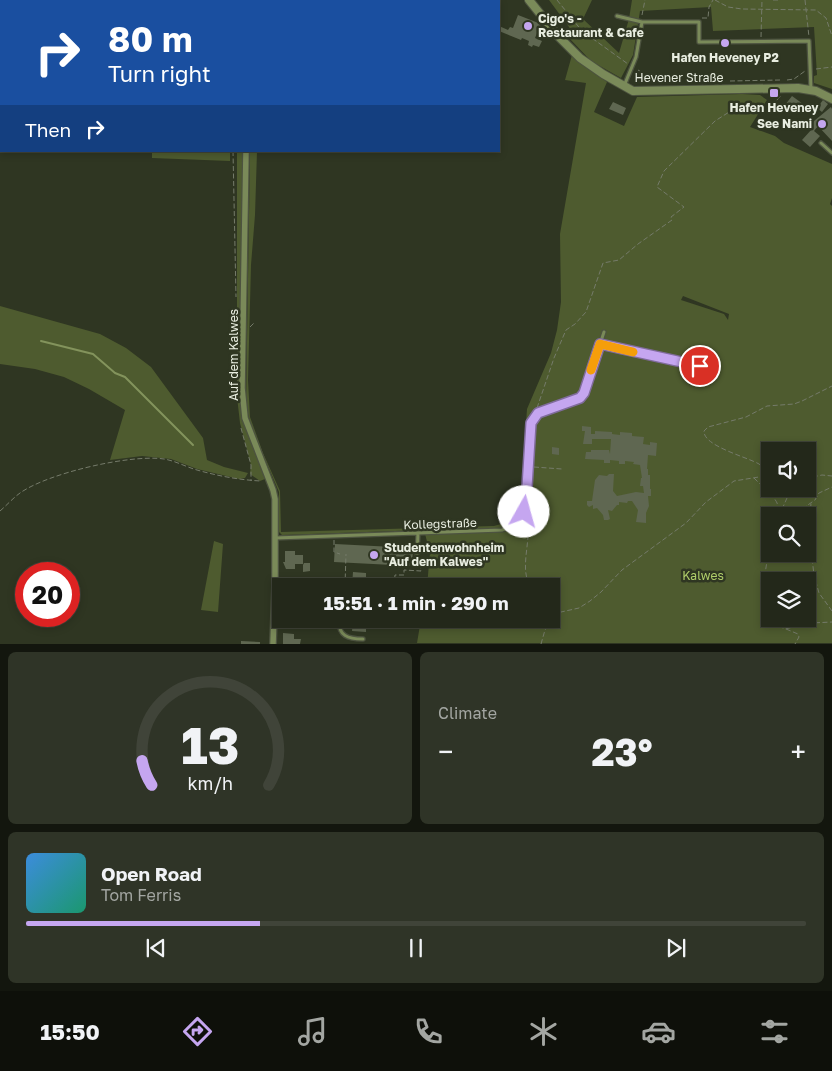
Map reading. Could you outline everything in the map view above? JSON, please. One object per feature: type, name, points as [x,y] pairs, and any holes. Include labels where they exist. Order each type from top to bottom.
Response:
[{"type":"street","name":"Hevener Straße","points":[[529,0],[558,36],[580,58],[633,91],[782,88],[811,90],[832,99]]},
{"type":"street","name":"Auf dem Kalwes","points":[[246,152],[242,388],[245,418],[270,482],[274,500],[273,644]]},
{"type":"lane","points":[[618,16],[642,22],[699,22],[699,42],[809,41],[811,90]]},
{"type":"lane","points":[[624,87],[632,67],[642,22]]},
{"type":"lane","points":[[821,143],[832,152]]},
{"type":"lane","points":[[522,516],[526,503],[531,423],[533,418],[540,412],[580,398],[584,393],[604,332]]},
{"type":"lane","points":[[600,344],[700,366]]},
{"type":"lane","name":"Kollegstraße","points":[[275,538],[502,530],[511,527],[522,516]]},
{"type":"lane","points":[[417,558],[418,533]]},
{"type":"lane","points":[[339,628],[342,634],[353,639],[363,639]]},
{"type":"path","points":[[557,0],[582,31],[632,67],[656,81],[677,82]]},
{"type":"path","points":[[642,15],[645,0]]},
{"type":"path","points":[[699,22],[700,18],[708,18],[709,7],[714,0],[728,7],[742,9],[816,10],[824,14],[829,22],[832,36]]},
{"type":"path","points":[[761,41],[762,0]]},
{"type":"path","points":[[773,0],[778,0]]},
{"type":"path","points":[[805,0],[809,41]]},
{"type":"path","points":[[573,33],[582,31]]},
{"type":"path","points":[[731,81],[794,79],[807,70],[832,66]]},
{"type":"path","points":[[533,418],[566,330],[575,324],[586,312],[603,263],[619,260],[644,239],[672,220],[671,217],[684,207],[657,186],[664,171],[715,121],[737,107],[765,111],[782,94],[782,88]]},
{"type":"path","points":[[560,613],[579,608],[590,601],[622,570],[686,523],[706,502],[734,481],[759,477],[764,474],[764,468],[748,458],[714,445],[707,440],[704,431],[708,428],[746,417],[767,406],[802,402],[832,386]]},
{"type":"path","points":[[0,511],[21,493],[40,483],[106,463],[133,460],[166,460],[237,480],[270,482]]},
{"type":"path","points":[[528,466],[562,469]]},
{"type":"path","points":[[816,476],[832,476]]},
{"type":"path","points":[[754,478],[775,498],[777,507]]},
{"type":"path","points":[[805,507],[816,500],[819,493],[832,487]]},
{"type":"path","points":[[811,503],[811,507]]},
{"type":"path","points":[[522,516],[528,520],[526,578]]},
{"type":"path","points":[[334,537],[334,552],[340,554]]},
{"type":"path","points":[[345,578],[346,554]]},
{"type":"path","points":[[395,578],[395,575],[404,576],[404,570],[421,571],[417,558]]},
{"type":"path","points":[[812,562],[819,593],[832,611]]},
{"type":"path","points":[[785,629],[811,623],[832,622]]},
{"type":"path","points":[[782,627],[798,634],[799,637],[795,644]]},
{"type":"path","points":[[541,644],[547,628]]},
{"type":"green space","points":[[549,0],[592,0],[583,19],[619,53],[629,19],[632,0],[832,0],[832,89],[814,83],[814,76],[817,75],[814,27],[713,31],[711,7],[640,11],[633,55],[621,78],[591,61],[570,39],[569,27]]},
{"type":"green space","name":"Kalwes","points":[[572,55],[607,82],[594,112],[624,126],[637,97],[760,95],[767,100],[750,127],[775,136],[784,143],[832,164],[832,198],[830,204],[832,206],[832,643],[417,643],[420,628],[560,628],[560,578],[428,578],[430,553],[424,530],[282,535],[278,531],[279,492],[252,429],[246,406],[250,152],[257,152],[251,265],[248,380],[250,417],[280,491],[281,532],[494,526],[508,522],[518,511],[521,496],[527,409],[551,353],[557,330],[561,302],[560,234],[586,83],[565,80]],"holes":[[[683,296],[729,314],[728,320],[724,314],[681,300]]]},
{"type":"green space","points":[[152,152],[230,152],[230,161],[152,158]]},
{"type":"green space","points":[[237,152],[244,152],[239,389],[243,420],[265,479],[260,481],[250,474],[251,465],[240,423],[237,397]]},
{"type":"green space","points":[[0,306],[100,334],[126,348],[151,367],[203,438],[207,460],[224,467],[248,473],[245,478],[239,479],[197,469],[171,459],[142,456],[110,460],[125,410],[64,377],[35,369],[0,364]]},
{"type":"green space","points":[[214,541],[223,544],[218,612],[201,610]]},
{"type":"building","points":[[518,15],[541,24],[535,38],[542,41],[539,47],[533,45],[532,47],[528,45],[529,41],[522,38],[521,40],[500,31],[500,26],[508,30],[510,27],[513,28]]},
{"type":"building","points":[[792,96],[803,104],[797,113],[785,105]]},
{"type":"building","points":[[823,100],[828,104],[822,112],[817,108]]},
{"type":"building","points":[[613,102],[626,108],[623,115],[609,109]]},
{"type":"building","name":"See Nami","points":[[831,107],[832,141],[818,126],[814,131],[820,136],[810,147],[802,140],[812,129],[809,126]]},
{"type":"building","points":[[582,426],[591,427],[591,434],[595,434],[595,431],[612,432],[612,434],[620,435],[620,432],[632,433],[632,436],[644,437],[643,444],[657,443],[656,456],[648,455],[647,469],[648,475],[650,475],[651,496],[648,496],[649,506],[646,513],[646,523],[636,522],[638,510],[632,501],[627,503],[619,502],[619,505],[612,511],[608,510],[610,519],[608,520],[604,520],[603,515],[597,508],[593,509],[593,505],[589,507],[587,505],[587,501],[592,501],[595,480],[599,475],[607,476],[614,474],[613,491],[617,496],[636,492],[644,493],[643,486],[640,486],[642,478],[640,465],[625,461],[625,464],[619,464],[619,461],[610,460],[610,463],[604,463],[604,460],[585,459],[586,452],[591,452],[591,450],[609,450],[610,454],[611,439],[592,439],[592,444],[583,444],[585,431],[582,431]]},
{"type":"building","points":[[552,447],[559,448],[559,455],[552,454]]},
{"type":"building","name":"Studentenwohnheim \"Auf dem Kalwes\"","points":[[335,544],[413,548],[412,566],[334,562]]},
{"type":"building","points":[[285,551],[295,551],[295,555],[303,555],[303,564],[295,564],[295,569],[286,569],[283,562],[285,562]]},
{"type":"building","points":[[304,563],[310,563],[310,571],[303,572]]},
{"type":"building","points":[[353,572],[366,573],[366,578],[353,578]]},
{"type":"building","points":[[352,628],[366,628],[366,632],[352,631]]},
{"type":"building","points":[[283,633],[294,634],[294,639],[301,639],[300,644],[283,644]]},
{"type":"building","points":[[241,641],[260,642],[260,644],[241,644]]},
{"type":"waterway","points":[[41,341],[93,354],[115,373],[125,377],[193,445]]},
{"type":"slow traffic","points":[[591,370],[600,344],[633,352]]},
{"type":"place","name":"Cigo's - Restaurant & Cafe","points":[[528,26]]},
{"type":"place","name":"Hafen Heveney P2","points":[[725,43]]},
{"type":"place","name":"Hafen Heveney","points":[[774,93]]},
{"type":"place","name":"See Nami","points":[[822,124]]},
{"type":"place","name":"Studentenwohnheim \"Auf dem Kalwes\"","points":[[374,555]]},
{"type":"route","points":[[524,512],[531,423],[533,418],[538,413],[574,402],[580,398],[584,393],[600,344],[700,366]]}]
